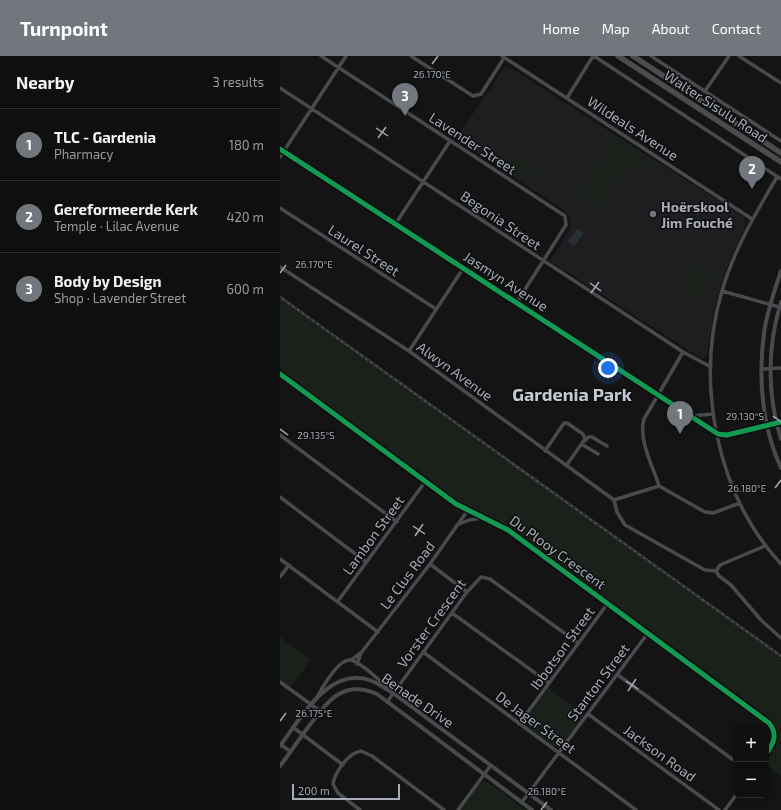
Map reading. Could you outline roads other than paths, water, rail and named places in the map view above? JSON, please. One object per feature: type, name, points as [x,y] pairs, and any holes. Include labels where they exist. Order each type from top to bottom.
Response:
[{"type":"highway","name":"Walter Sisulu Road","points":[[618,56],[781,162]]},
{"type":"highway","name":"Walter Sisulu Road","points":[[633,56],[781,152]]},
{"type":"street","name":"Lavender Street","points":[[322,56],[562,214],[566,218],[566,225],[543,261]]},
{"type":"street","points":[[280,157],[282,150],[312,109],[346,56]]},
{"type":"street","points":[[412,56],[474,96],[481,94],[503,57]]},
{"type":"street","points":[[566,98],[593,56],[781,179]]},
{"type":"street","points":[[651,56],[781,140]]},
{"type":"street","points":[[705,91],[729,56]]},
{"type":"street","points":[[739,56],[781,83]]},
{"type":"street","name":"Wildeals Avenue","points":[[503,57],[752,219]]},
{"type":"street","name":"Begonia Street","points":[[280,88],[683,352],[711,367]]},
{"type":"street","points":[[396,223],[450,141]]},
{"type":"street","name":"Jasmyn Avenue","points":[[282,150],[718,434]]},
{"type":"street","points":[[777,177],[752,219],[737,249],[722,291],[714,326],[711,367],[713,414],[724,463],[740,504],[765,546],[781,564]]},
{"type":"street","name":"Laurel Street","points":[[280,208],[436,310]]},
{"type":"street","points":[[517,302],[543,261]]},
{"type":"street","name":"Alwyn Avenue","points":[[280,267],[409,351],[614,500]]},
{"type":"street","points":[[409,351],[464,268]]},
{"type":"street","points":[[781,271],[770,305],[764,333],[761,369],[768,427],[781,468]]},
{"type":"street","points":[[722,291],[779,307]]},
{"type":"street","points":[[781,302],[772,350],[771,368],[771,383],[776,424],[781,439]]},
{"type":"street","points":[[683,352],[644,419],[642,429],[659,486],[705,512],[713,513],[740,504]]},
{"type":"street","points":[[761,369],[781,368]]},
{"type":"street","name":"Du Plooy Crescent","points":[[280,374],[425,482],[468,510],[502,526],[769,723],[774,730],[774,739],[769,748]]},
{"type":"street","points":[[689,416],[713,414]]},
{"type":"street","points":[[718,434],[728,435],[768,427],[781,422]]},
{"type":"street","points":[[545,450],[564,423],[567,423],[584,434],[585,439],[567,466]]},
{"type":"street","points":[[280,435],[397,522]]},
{"type":"street","points":[[567,466],[590,436],[607,446]]},
{"type":"street","points":[[582,445],[598,454]]},
{"type":"street","name":"Lambon Street","points":[[338,601],[425,482]]},
{"type":"street","points":[[659,486],[614,500],[617,512],[625,525],[705,570],[716,571]]},
{"type":"street","points":[[280,497],[366,562]]},
{"type":"street","name":"Le Clus Road","points":[[316,698],[339,665],[345,661],[352,660],[361,653],[378,632],[430,564],[468,510]]},
{"type":"street","points":[[456,526],[469,520],[483,518]]},
{"type":"street","points":[[716,571],[720,565],[765,546]]},
{"type":"street","points":[[280,559],[378,632]]},
{"type":"street","points":[[430,564],[466,592]]},
{"type":"street","points":[[280,577],[289,565]]},
{"type":"street","points":[[716,571],[761,620],[781,638]]},
{"type":"street","name":"Vorster Crescent","points":[[387,702],[466,592],[478,579],[487,577],[578,644]]},
{"type":"street","name":"Ibbotson Street","points":[[519,724],[608,603]]},
{"type":"street","points":[[452,613],[549,683]]},
{"type":"street","name":"Stanton Street","points":[[522,802],[648,633]]},
{"type":"street","name":"De Jager Street","points":[[423,652],[636,810]]},
{"type":"street","name":"Le Clus Road","points":[[358,664],[361,653]]},
{"type":"street","points":[[352,660],[376,677],[393,693]]},
{"type":"street","points":[[618,675],[733,760]]},
{"type":"street","name":"Benade Drive","points":[[280,745],[316,698],[334,684],[354,678],[372,680],[393,693],[551,810]]},
{"type":"street","points":[[280,682],[320,711]]},
{"type":"street","name":"Benade Drive","points":[[280,766],[320,711],[336,695],[349,690],[370,691],[532,810]]},
{"type":"street","name":"Jackson Road","points":[[588,714],[719,810]]},
{"type":"street","points":[[294,728],[343,765]]},
{"type":"street","points":[[280,745],[291,752]]},
{"type":"street","points":[[360,810],[338,793],[334,788],[334,781],[343,765],[355,752],[361,751],[366,752],[444,810]]},
{"type":"street","points":[[458,810],[491,765]]},
{"type":"street","points":[[725,810],[734,798]]},
{"type":"railway","points":[[280,297],[781,656]]},
{"type":"place","name":"Body by Design","points":[[405,116]]},
{"type":"place","name":"Gereformeerde Kerk","points":[[752,189]]},
{"type":"place","name":"Hoërskool Jim Fouché","points":[[653,214]]},
{"type":"place","name":"TLC - Gardenia","points":[[680,434]]},
{"type":"district","name":"Gardenia Park","points":[[572,394]]}]
